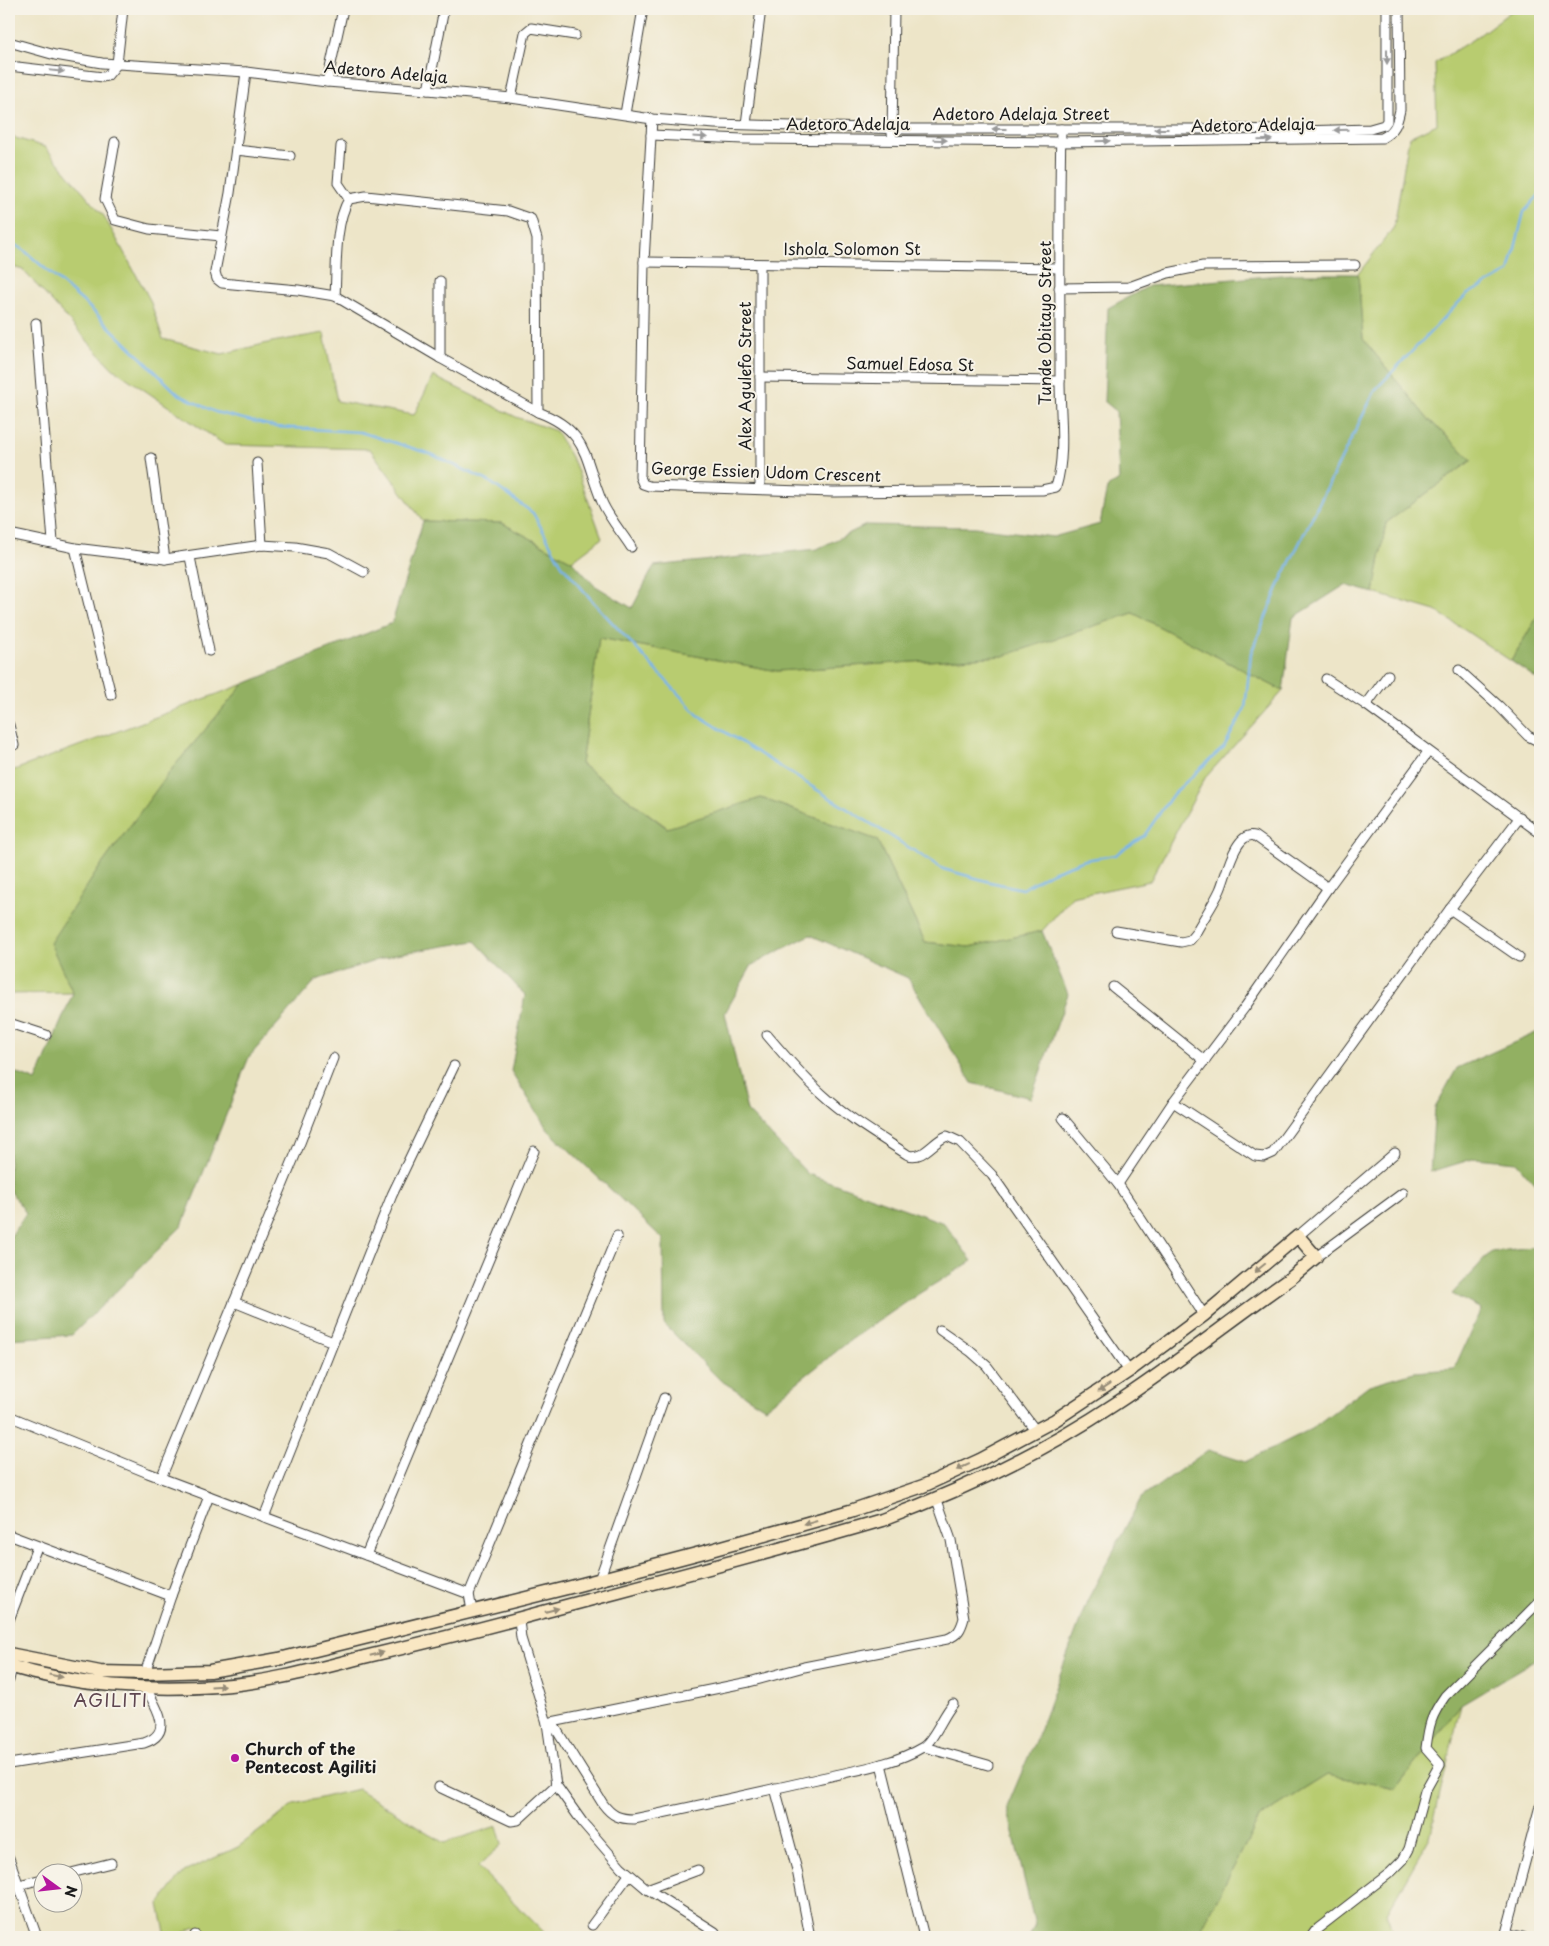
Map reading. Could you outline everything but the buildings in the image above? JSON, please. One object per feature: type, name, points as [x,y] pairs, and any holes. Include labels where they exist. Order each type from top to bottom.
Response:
[{"type":"street","points":[[9,66],[106,76],[117,64],[123,9]]},
{"type":"street","points":[[327,82],[344,9]]},
{"type":"street","points":[[428,90],[444,9]]},
{"type":"street","points":[[625,114],[643,9]]},
{"type":"street","points":[[746,124],[756,60],[761,9]]},
{"type":"street","points":[[892,140],[894,9]]},
{"type":"street","points":[[1387,9],[1385,123],[1392,133],[1397,126],[1400,110],[1399,9]]},
{"type":"street","points":[[511,98],[525,33],[531,28],[575,35]]},
{"type":"street","name":"Adetoro Adelaja","points":[[9,42],[55,55],[87,61],[246,72],[327,82],[511,98],[652,118]]},
{"type":"street","points":[[246,72],[230,193],[215,272],[217,280],[222,284],[298,290],[335,296],[440,358],[538,412],[555,418],[579,439],[602,503],[631,547]]},
{"type":"street","name":"Adetoro Adelaja Street","points":[[652,118],[715,124],[892,128],[1240,129],[1300,131],[1370,129],[1385,123]]},
{"type":"street","name":"George Essien Udom Crescent","points":[[652,118],[644,262],[640,477],[643,484],[649,486],[760,488],[833,492],[1028,489]]},
{"type":"street","name":"Tunde Obitayo Street","points":[[1028,489],[1042,490],[1056,487],[1058,477],[1061,431],[1059,268],[1061,129]]},
{"type":"street","name":"Adetoro Adelaja","points":[[651,134],[743,139],[1060,142],[1375,139],[1392,133]]},
{"type":"street","points":[[115,142],[105,199],[114,220],[149,229],[221,236]]},
{"type":"street","points":[[341,146],[338,184],[349,200]]},
{"type":"street","points":[[236,150],[290,156]]},
{"type":"street","points":[[335,296],[342,211],[349,200],[366,196],[508,212],[531,219],[537,239],[538,412]]},
{"type":"street","name":"Ishola Solomon St","points":[[644,262],[1059,268]]},
{"type":"street","name":"Alex Agulefo Street","points":[[760,264],[760,488]]},
{"type":"street","points":[[1059,288],[1129,287],[1168,273],[1203,266],[1356,265]]},
{"type":"street","points":[[440,281],[440,358]]},
{"type":"street","points":[[36,323],[53,542]]},
{"type":"street","name":"Samuel Edosa St","points":[[760,377],[1060,381]]},
{"type":"street","points":[[152,458],[165,559]]},
{"type":"street","points":[[257,463],[262,545]]},
{"type":"street","points":[[9,534],[75,548],[165,559],[190,557],[262,545],[295,547],[329,553],[364,572]]},
{"type":"street","points":[[75,548],[111,695]]},
{"type":"street","points":[[190,557],[209,650]]},
{"type":"street","points":[[1459,670],[1499,706],[1528,736],[1540,742]]},
{"type":"street","points":[[1366,705],[1388,675]]},
{"type":"street","points":[[1326,679],[1366,705],[1540,833]]},
{"type":"street","points":[[9,725],[14,745],[9,747]]},
{"type":"street","points":[[1118,1184],[1173,1102],[1205,1061],[1328,888],[1428,752]]},
{"type":"street","points":[[1173,1102],[1255,1156],[1264,1157],[1273,1153],[1450,909],[1520,818]]},
{"type":"street","points":[[1116,931],[1181,942],[1190,940],[1221,888],[1229,862],[1246,836],[1256,836],[1328,888]]},
{"type":"street","points":[[1450,909],[1519,957]]},
{"type":"street","points":[[1113,987],[1205,1061]]},
{"type":"street","points":[[9,1023],[46,1035]]},
{"type":"street","points":[[767,1035],[792,1064],[823,1095],[864,1127],[908,1155],[914,1157],[921,1155],[947,1136],[960,1142],[992,1175],[1129,1371]]},
{"type":"street","points":[[161,1478],[333,1058]]},
{"type":"street","points":[[264,1517],[392,1195],[454,1066]]},
{"type":"street","points":[[1063,1118],[1118,1184],[1204,1314]]},
{"type":"street","points":[[366,1555],[534,1151]]},
{"type":"street","points":[[9,1654],[100,1672],[145,1673],[210,1671],[279,1659],[599,1580],[832,1516],[914,1489],[980,1460],[1036,1431],[1129,1371],[1204,1314],[1395,1153]]},
{"type":"street","points":[[9,1680],[11,1666],[71,1679],[145,1687],[220,1686],[257,1681],[332,1665],[519,1619],[882,1520],[937,1500],[1048,1444],[1115,1405],[1291,1278],[1316,1257],[1342,1240],[1403,1193]]},
{"type":"street","points":[[472,1611],[469,1594],[617,1236]]},
{"type":"street","points":[[1298,1236],[1316,1257]]},
{"type":"street","points":[[234,1302],[333,1342]]},
{"type":"street","points":[[940,1330],[970,1351],[987,1366],[1036,1431]]},
{"type":"street","points":[[599,1580],[664,1398]]},
{"type":"street","points":[[9,1416],[161,1478],[469,1594]]},
{"type":"street","points":[[145,1673],[171,1596],[209,1496]]},
{"type":"street","points":[[547,1723],[749,1682],[804,1667],[947,1640],[956,1635],[961,1628],[964,1618],[950,1540],[937,1500]]},
{"type":"street","points":[[9,1535],[171,1596]]},
{"type":"street","points":[[9,1620],[37,1547]]},
{"type":"street","points":[[567,1588],[571,1605]]},
{"type":"street","points":[[1310,1937],[1316,1930],[1404,1860],[1409,1849],[1425,1790],[1440,1764],[1426,1748],[1429,1728],[1434,1713],[1445,1696],[1540,1601]]},
{"type":"street","points":[[519,1619],[521,1638],[547,1723],[556,1785],[583,1823],[629,1875],[647,1889],[715,1932]]},
{"type":"street","points":[[9,1764],[144,1744],[153,1740],[159,1733],[162,1722],[145,1687]]},
{"type":"street","points":[[547,1723],[556,1729],[611,1814],[617,1818],[634,1819],[881,1764],[924,1746],[937,1730],[944,1714],[952,1704]]},
{"type":"street","points":[[924,1746],[988,1765]]},
{"type":"street","points":[[881,1764],[924,1937]]},
{"type":"street","points":[[439,1787],[511,1821],[518,1820],[556,1785]]},
{"type":"street","points":[[775,1788],[797,1870],[810,1937]]},
{"type":"street","points":[[1523,1937],[1506,1935],[1538,1821],[1540,1806]]},
{"type":"street","points":[[9,1858],[37,1937]]},
{"type":"street","points":[[82,1870],[112,1863]]},
{"type":"street","points":[[647,1889],[698,1870]]},
{"type":"street","points":[[592,1926],[629,1875]]},
{"type":"street","points":[[19,1884],[32,1881]]},
{"type":"green space","points":[[1514,9],[1540,9],[1540,612],[1511,661],[1436,611],[1374,593],[1386,523],[1472,460],[1427,418],[1363,339],[1358,274],[1394,227],[1409,137],[1437,124],[1435,63],[1478,36]]},
{"type":"green space","points":[[9,136],[45,147],[104,216],[150,300],[163,339],[222,354],[272,342],[324,333],[337,401],[414,415],[433,376],[516,417],[556,431],[575,464],[602,538],[572,561],[502,523],[423,521],[370,449],[225,445],[112,368],[23,270],[9,266]]},
{"type":"green space","points":[[1294,274],[1358,274],[1363,339],[1427,418],[1472,460],[1386,523],[1374,593],[1345,585],[1293,618],[1283,691],[1133,613],[1003,656],[777,671],[599,638],[581,764],[667,828],[761,798],[877,840],[925,942],[969,947],[1042,931],[1068,994],[1031,1098],[972,1083],[908,978],[810,935],[752,965],[725,1013],[747,1111],[808,1174],[944,1223],[972,1261],[920,1293],[852,1339],[765,1408],[720,1380],[664,1324],[663,1239],[548,1130],[511,1071],[525,995],[475,941],[396,954],[316,980],[249,1057],[182,1226],[72,1335],[9,1339],[9,1239],[26,1213],[9,1189],[9,1070],[36,1081],[73,993],[50,943],[97,871],[171,770],[244,684],[392,623],[423,521],[502,523],[572,561],[594,585],[632,608],[654,566],[817,549],[866,525],[976,527],[1053,537],[1100,524],[1107,488],[1119,480],[1116,411],[1104,401],[1108,308],[1149,286]]},
{"type":"green space","points":[[1540,612],[1540,681],[1511,661]]},
{"type":"green space","points":[[1133,613],[1283,691],[1205,778],[1150,881],[1072,897],[1042,931],[969,947],[925,942],[877,840],[761,798],[668,828],[581,764],[599,638],[777,671],[1003,656]]},
{"type":"green space","points":[[244,684],[171,770],[97,871],[51,943],[73,993],[9,994],[9,772]]},
{"type":"green space","points":[[1540,1031],[1540,1190],[1516,1162],[1476,1158],[1430,1172],[1435,1108],[1457,1068]]},
{"type":"green space","points":[[1540,1246],[1540,1657],[1461,1704],[1396,1788],[1327,1775],[1260,1817],[1197,1937],[1029,1937],[1035,1925],[1007,1807],[1040,1729],[1087,1601],[1141,1498],[1208,1450],[1245,1462],[1311,1429],[1369,1385],[1414,1372],[1454,1369],[1481,1309],[1452,1294],[1491,1252]]},
{"type":"green space","points":[[1461,1704],[1430,1837],[1387,1912],[1393,1937],[1197,1937],[1260,1817],[1327,1775],[1396,1788]]},
{"type":"green space","points":[[358,1789],[444,1843],[497,1826],[502,1844],[478,1867],[549,1937],[203,1937],[195,1927],[175,1937],[166,1937],[159,1904],[184,1872],[238,1847],[295,1804]]},
{"type":"waterway","points":[[9,241],[26,252],[88,306],[178,394],[215,412],[276,427],[360,432],[431,454],[490,482],[533,513],[562,565],[595,604],[698,715],[943,869],[1022,889],[1052,872],[1085,860],[1115,855],[1144,836],[1173,794],[1224,747],[1245,708],[1251,653],[1281,580],[1376,389],[1466,295],[1509,272],[1524,212],[1540,194]]},
{"type":"place","name":"Church of the Pentecost Agiliti","points":[[235,1758]]},
{"type":"district","name":"AGILITI","points":[[111,1701]]}]
